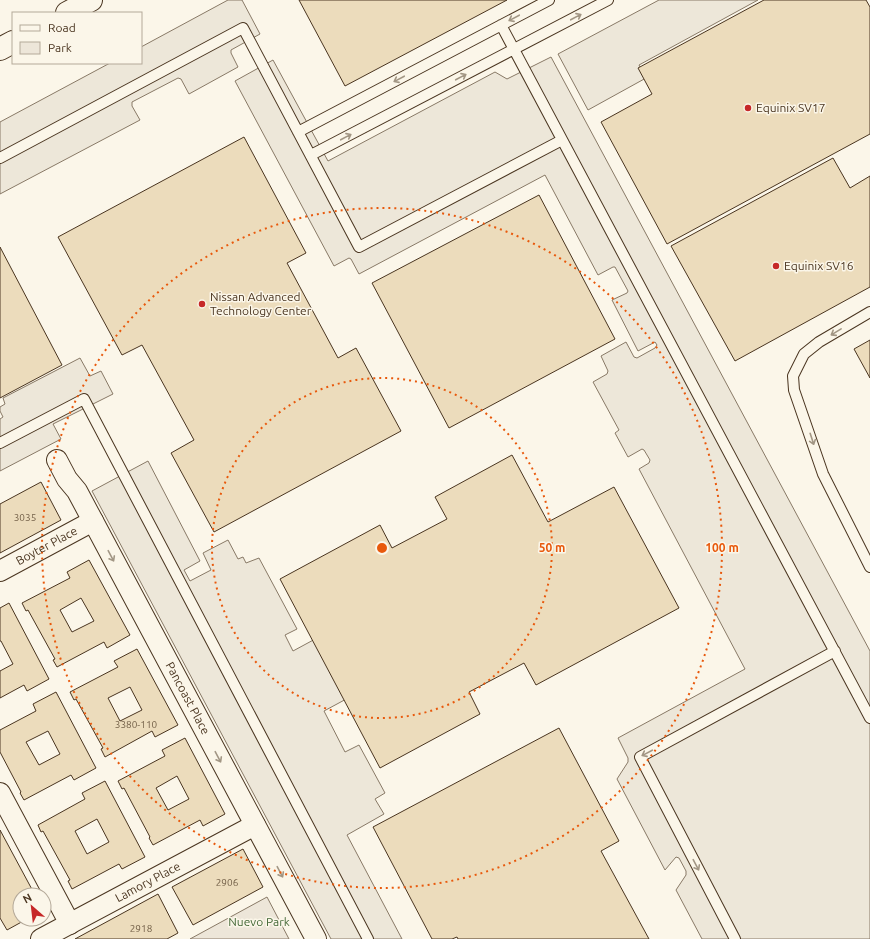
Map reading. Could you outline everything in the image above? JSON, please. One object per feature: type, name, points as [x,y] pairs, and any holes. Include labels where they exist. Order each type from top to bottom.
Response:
[{"type":"highway","points":[[69,12],[91,0]]},
{"type":"highway","points":[[0,49],[12,43]]},
{"type":"street","name":"Pancoast Place","points":[[57,460],[93,521],[316,939]]},
{"type":"street","name":"Boyter Place","points":[[0,571],[93,521]]},
{"type":"street","points":[[0,793],[70,924]]},
{"type":"street","name":"Lamory Place","points":[[41,939],[255,825]]},
{"type":"lane","points":[[298,132],[549,0]]},
{"type":"lane","points":[[311,155],[608,0]]},
{"type":"lane","points":[[501,25],[870,718]]},
{"type":"lane","points":[[0,158],[243,28],[359,247],[562,140]]},
{"type":"lane","points":[[870,312],[819,342],[804,354],[794,376],[794,390],[823,474],[870,567]]},
{"type":"lane","points":[[0,443],[84,399],[368,939]]},
{"type":"lane","points":[[735,939],[640,757],[835,651]]},
{"type":"green space","name":"Nuevo Park","points":[[267,897],[289,939],[190,939]]},
{"type":"shaded area","points":[[228,0],[242,0],[260,34],[231,50],[238,67],[189,94],[181,79],[178,78],[132,102],[132,106],[140,120],[0,194],[0,122],[108,64],[142,64],[142,46]]},
{"type":"shaded area","points":[[659,0],[758,0],[639,65],[646,78],[588,110],[558,54]]},
{"type":"shaded area","points":[[551,57],[870,651],[870,939],[702,939],[676,890],[686,875],[686,871],[679,858],[676,857],[665,870],[617,779],[628,762],[628,758],[618,738],[745,669],[639,469],[649,463],[650,460],[642,449],[628,457],[615,433],[619,430],[593,382],[607,374],[608,371],[601,356],[626,342],[634,357],[637,358],[655,348],[657,345],[655,342],[638,351],[612,300],[627,293],[628,291],[615,267],[598,275],[545,175],[359,274],[349,258],[334,266],[235,81],[273,60],[328,161],[495,72],[507,79]]},
{"type":"shaded area","points":[[80,358],[90,376],[101,371],[113,394],[53,424],[61,439],[0,471],[0,419],[3,417],[0,407],[5,404],[3,398]]},
{"type":"shaded area","points":[[148,461],[200,561],[184,570],[190,581],[211,570],[203,553],[228,540],[238,559],[243,557],[246,563],[259,558],[297,629],[285,635],[293,651],[317,638],[350,697],[324,711],[345,752],[359,745],[385,793],[375,799],[384,814],[347,835],[402,939],[331,939],[92,491]]},
{"type":"building","points":[[299,0],[507,0],[345,86]]},
{"type":"building","name":"Equinix SV17","points":[[764,0],[866,0],[870,7],[870,134],[667,244],[601,122],[652,94],[638,68]]},
{"type":"building","name":"Nissan Advanced Technology Center","points":[[244,137],[306,253],[287,263],[338,358],[356,348],[401,431],[214,532],[171,453],[194,440],[142,345],[122,355],[58,237]]},
{"type":"building","name":"Equinix SV16","points":[[833,158],[850,188],[870,176],[870,287],[735,361],[671,246]]},
{"type":"building","points":[[539,195],[615,339],[449,428],[372,283]]},
{"type":"building","points":[[0,247],[62,365],[0,398]]},
{"type":"building","points":[[870,340],[870,378],[854,349]]},
{"type":"building","points":[[512,455],[548,522],[614,487],[679,608],[536,685],[524,663],[469,692],[480,714],[380,768],[280,579],[380,525],[392,548],[447,519],[435,497]]},
{"type":"building","points":[[41,482],[61,520],[0,553],[0,504]]},
{"type":"building","points":[[89,560],[130,635],[107,648],[104,642],[57,667],[53,660],[55,659],[28,610],[26,611],[22,603],[70,578],[67,572]],"holes":[[[81,598],[94,621],[72,632],[60,610]]]},
{"type":"building","points":[[9,603],[49,679],[27,691],[24,685],[0,698],[0,671],[13,664],[0,641],[0,608]]},
{"type":"building","points":[[137,649],[178,725],[155,737],[152,731],[105,757],[101,749],[103,748],[76,699],[74,700],[70,692],[118,667],[114,661]],"holes":[[[130,687],[142,710],[120,721],[108,698]]]},
{"type":"building","points":[[56,692],[96,768],[74,780],[71,775],[24,800],[0,752],[0,730],[36,711],[33,704]],"holes":[[[48,731],[60,754],[39,765],[26,742]]]},
{"type":"building","points":[[559,728],[619,841],[601,851],[649,939],[458,939],[457,937],[452,939],[432,939],[373,827]]},
{"type":"building","points":[[185,738],[225,814],[203,826],[200,820],[153,845],[124,788],[122,789],[118,781],[165,756],[162,750]],"holes":[[[177,776],[189,799],[168,810],[156,788]]]},
{"type":"building","points":[[105,781],[145,857],[122,869],[119,864],[72,889],[68,881],[70,880],[43,831],[41,832],[38,825],[85,799],[82,793]],"holes":[[[97,819],[109,842],[87,854],[75,831]]]},
{"type":"building","points":[[0,830],[31,887],[12,887],[12,927],[7,930],[0,918]]},
{"type":"building","points":[[243,849],[263,887],[193,925],[172,887]]},
{"type":"building","points":[[158,894],[178,933],[167,939],[75,939]]},
{"type":"place","name":"Equinix SV17","points":[[748,108]]},
{"type":"place","name":"Equinix SV16","points":[[776,266]]},
{"type":"place","name":"Nissan Advanced Technology Center","points":[[202,304]]}]
